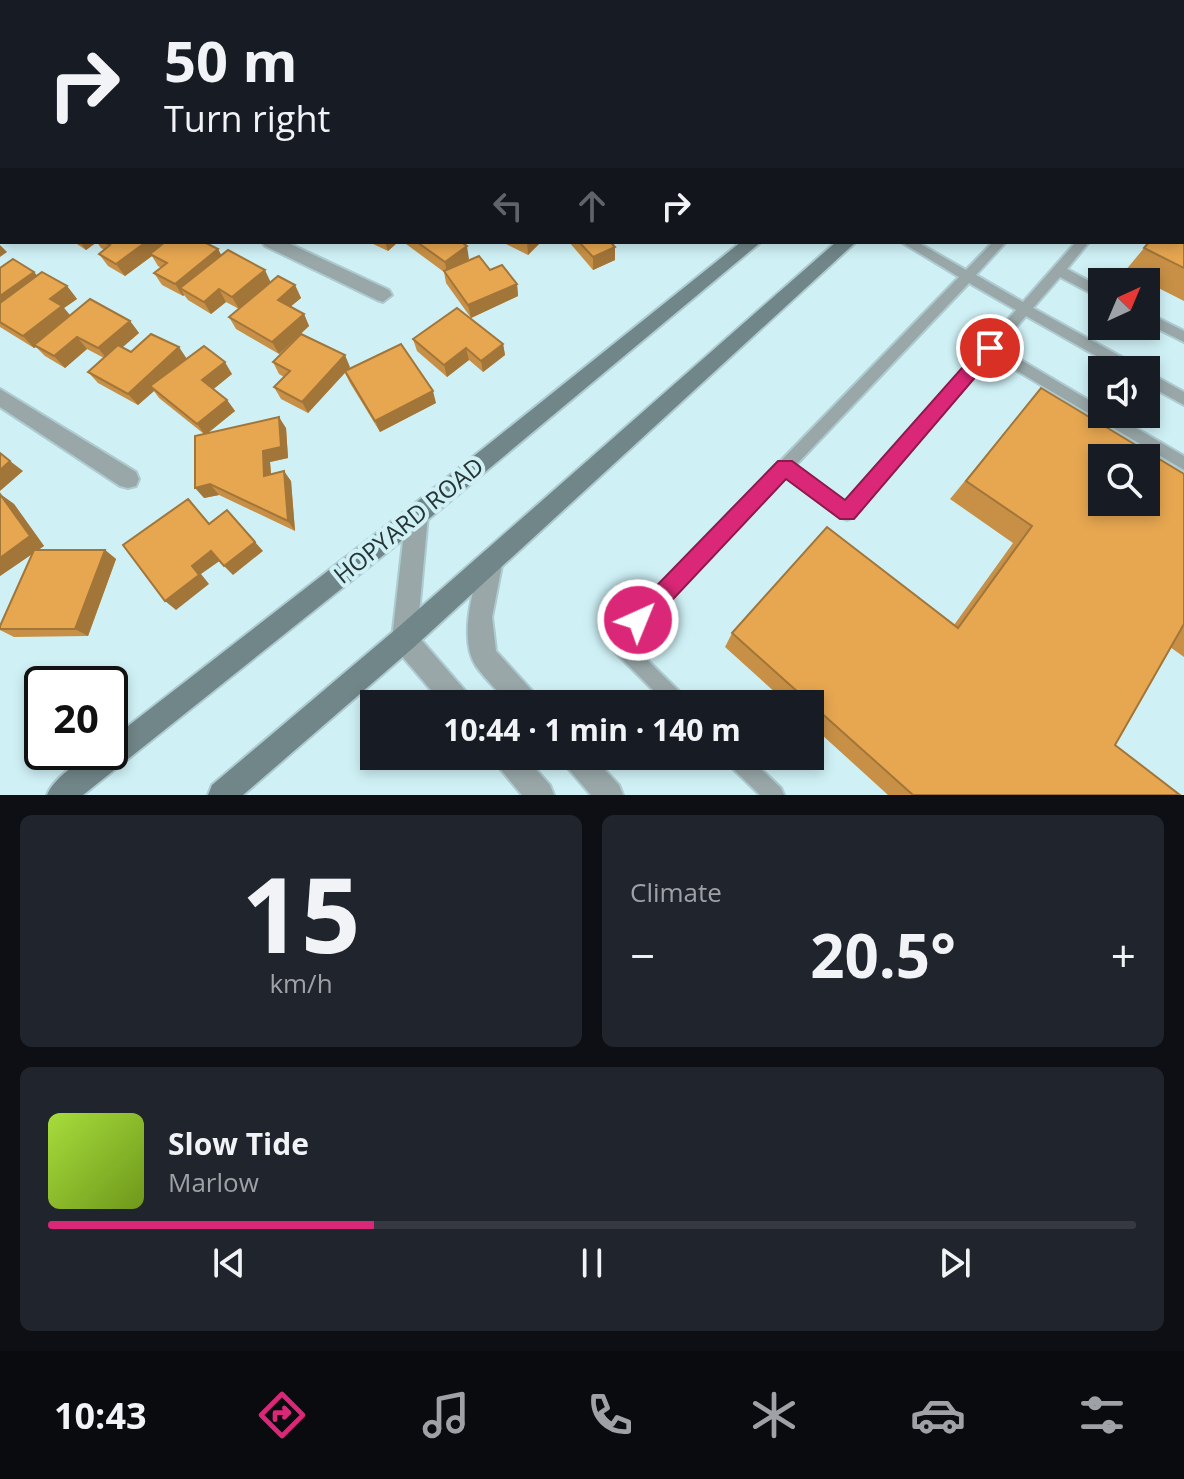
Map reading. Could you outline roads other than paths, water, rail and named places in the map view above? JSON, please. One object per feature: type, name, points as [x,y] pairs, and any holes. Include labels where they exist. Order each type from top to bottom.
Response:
[{"type":"main road","name":"HOPYARD ROAD","points":[[61,795],[417,515],[750,244]]},
{"type":"main road","points":[[222,795],[404,639],[845,244]]},
{"type":"street","points":[[275,244],[383,295]]},
{"type":"street","points":[[0,397],[128,479]]},
{"type":"street","points":[[417,515],[404,639],[448,690]]},
{"type":"street","points":[[492,560],[480,617],[484,656],[514,690]]},
{"type":"street","points":[[518,770],[540,795]]},
{"type":"street","points":[[587,770],[609,795]]},
{"type":"lane","points":[[911,244],[1109,356]]},
{"type":"lane","points":[[666,690],[617,642],[998,244]]},
{"type":"lane","points":[[785,467],[847,513],[1081,244]]},
{"type":"lane","points":[[1058,270],[1088,286]]},
{"type":"lane","points":[[1160,324],[1184,337]]},
{"type":"lane","points":[[990,348],[1184,464]]},
{"type":"lane","points":[[1160,385],[1184,399]]},
{"type":"lane","points":[[748,770],[774,795]]}]
